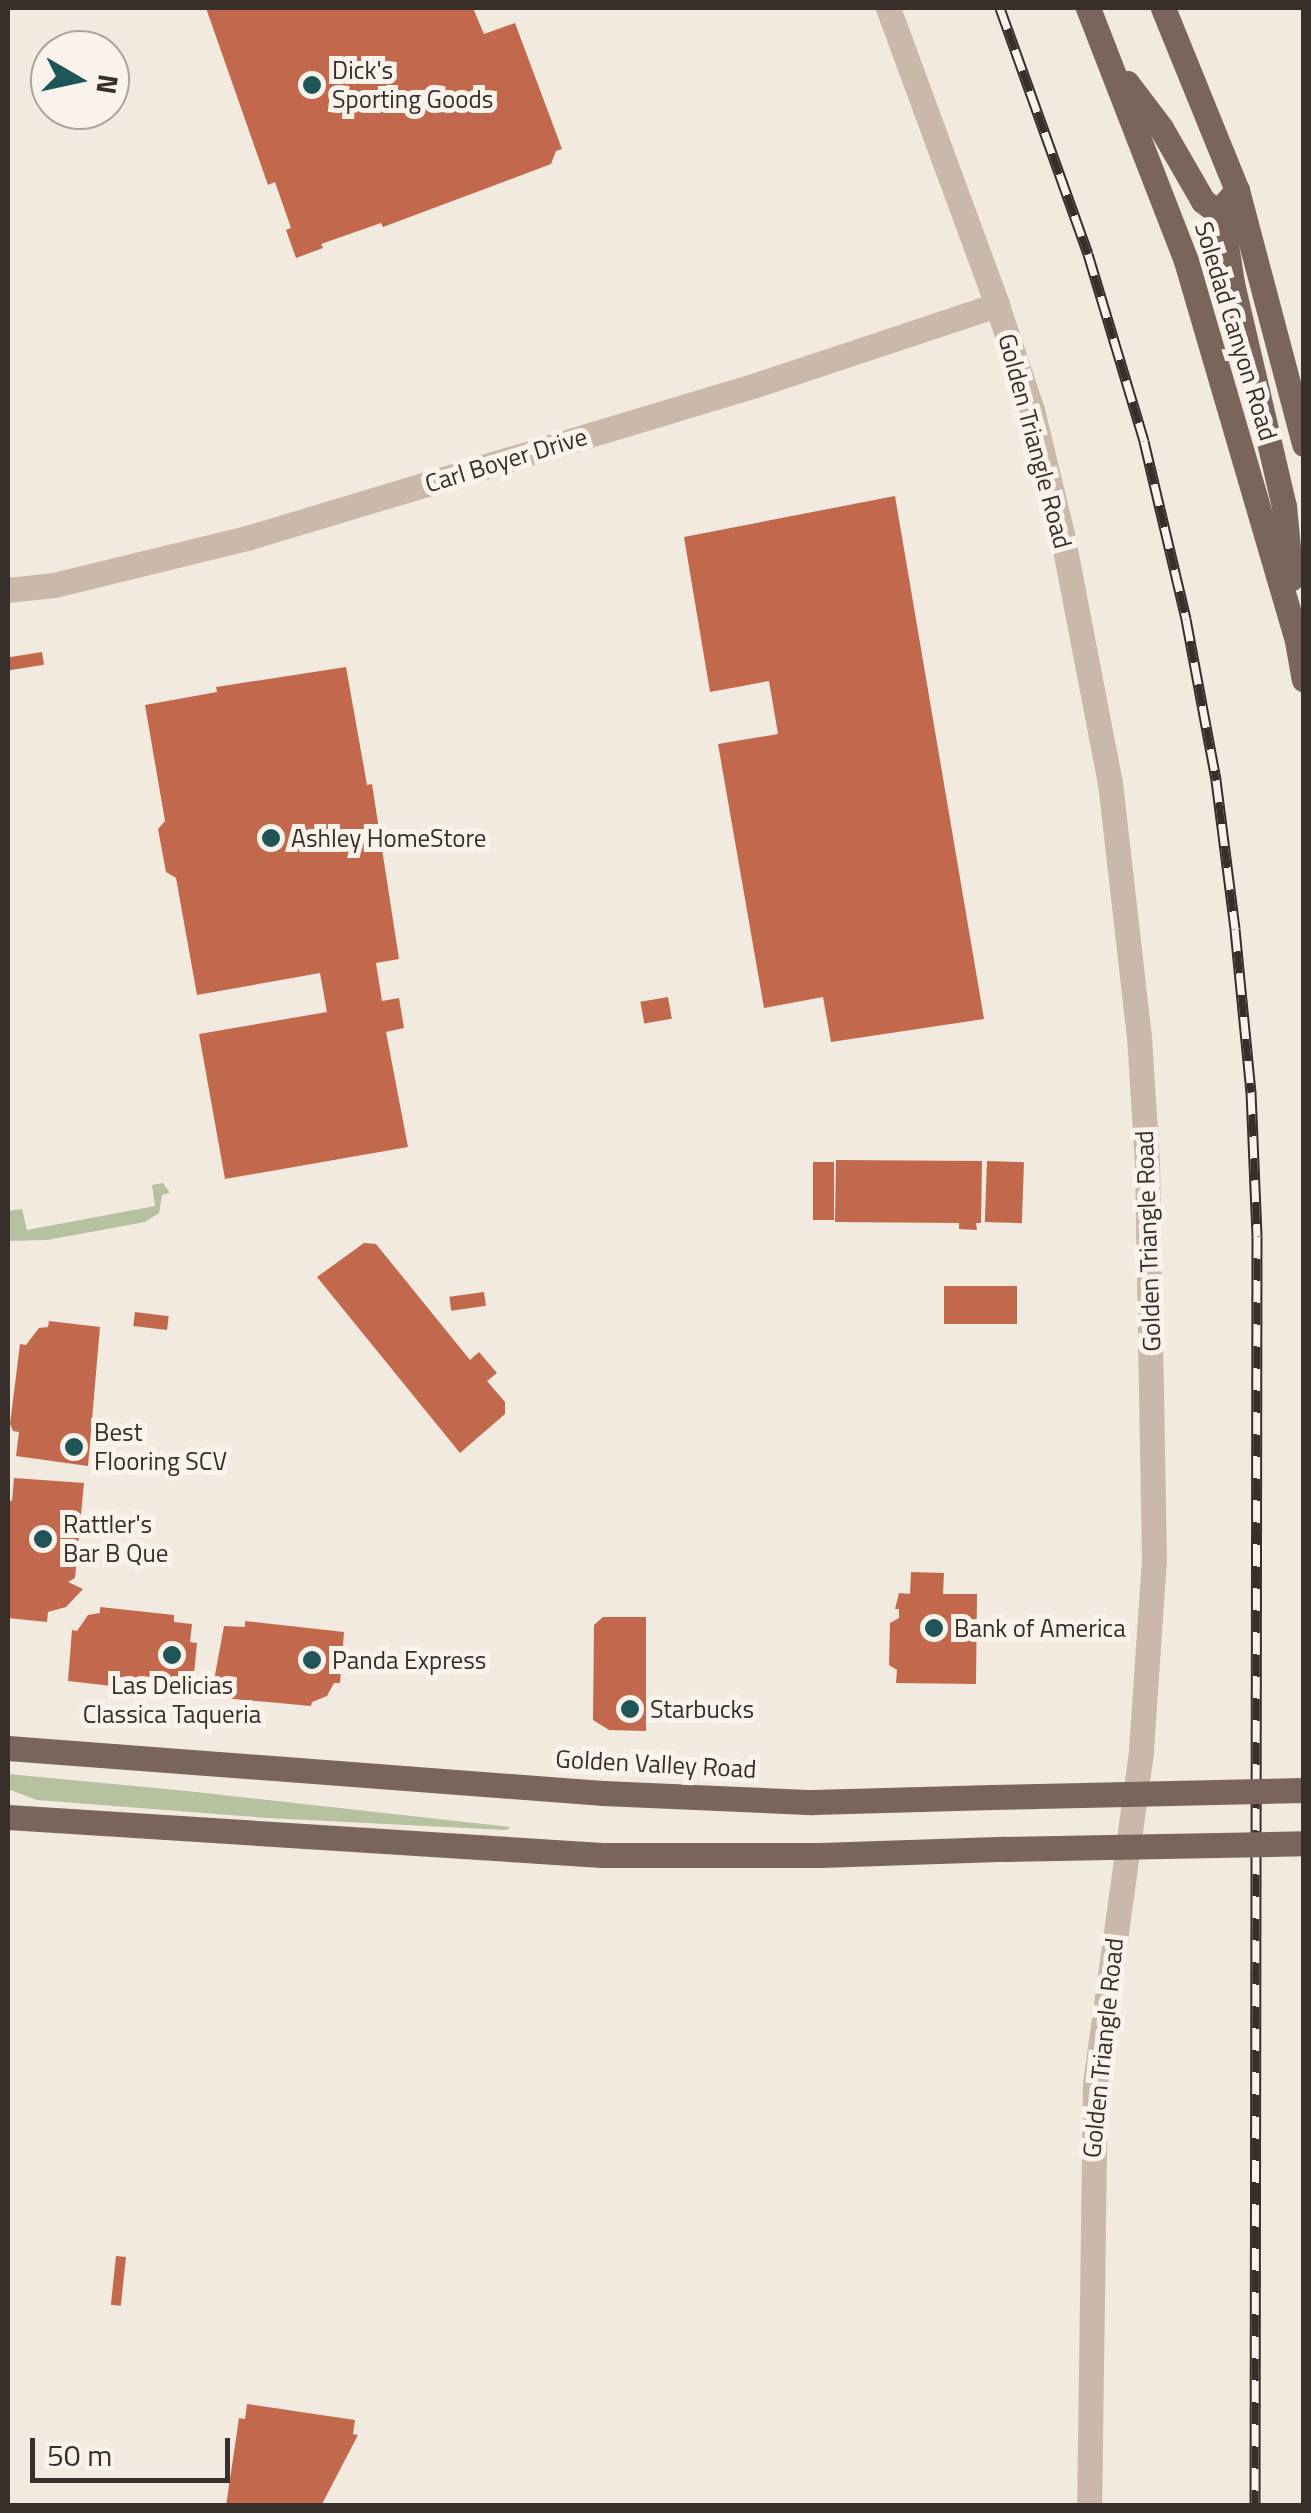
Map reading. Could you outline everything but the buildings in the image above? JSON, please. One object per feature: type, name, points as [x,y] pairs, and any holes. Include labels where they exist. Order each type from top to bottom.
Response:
[{"type":"main road","name":"Soledad Canyon Road","points":[[1088,8],[1186,261],[1297,641],[1304,679]]},
{"type":"main road","name":"Soledad Canyon Road","points":[[1163,8],[1237,190],[1304,444]]},
{"type":"main road","points":[[1108,56],[1161,128],[1203,201],[1222,219],[1248,229]]},
{"type":"main road","points":[[1237,190],[1226,202],[1222,219],[1232,283],[1284,506],[1297,641]]},
{"type":"main road","name":"Golden Valley Road","points":[[8,1748],[622,1794],[813,1802],[1304,1790]]},
{"type":"main road","points":[[8,1817],[602,1855],[820,1855],[1304,1842]]},
{"type":"street","name":"Golden Triangle Road","points":[[888,8],[1032,410],[1092,676],[1127,910],[1148,1163],[1153,1591],[1141,1752],[1095,2084],[1089,2506]]},
{"type":"street","name":"Carl Boyer Drive","points":[[8,590],[54,585],[263,534],[756,384],[997,304]]},
{"type":"green space","points":[[163,1183],[170,1193],[162,1195],[159,1213],[145,1222],[47,1240],[8,1241],[8,1211],[22,1209],[27,1230],[155,1206],[152,1185]]},
{"type":"green space","points":[[8,1774],[511,1827],[506,1830],[268,1818],[37,1800],[8,1789]]},
{"type":"railway","points":[[1000,8],[1088,254],[1144,441],[1186,619],[1216,780],[1235,929],[1251,1092],[1257,1236],[1255,2506]]},
{"type":"place","name":"Dick's Sporting Goods","points":[[312,85]]},
{"type":"place","name":"Ashley HomeStore","points":[[271,838]]},
{"type":"place","name":"Best Flooring SCV","points":[[74,1447]]},
{"type":"place","name":"Rattler's Bar B Que","points":[[43,1539]]},
{"type":"place","name":"Bank of America","points":[[934,1628]]},
{"type":"place","name":"Las Delicias Classica Taqueria","points":[[172,1655]]},
{"type":"place","name":"Panda Express","points":[[312,1660]]},
{"type":"place","name":"Starbucks","points":[[630,1709]]}]
